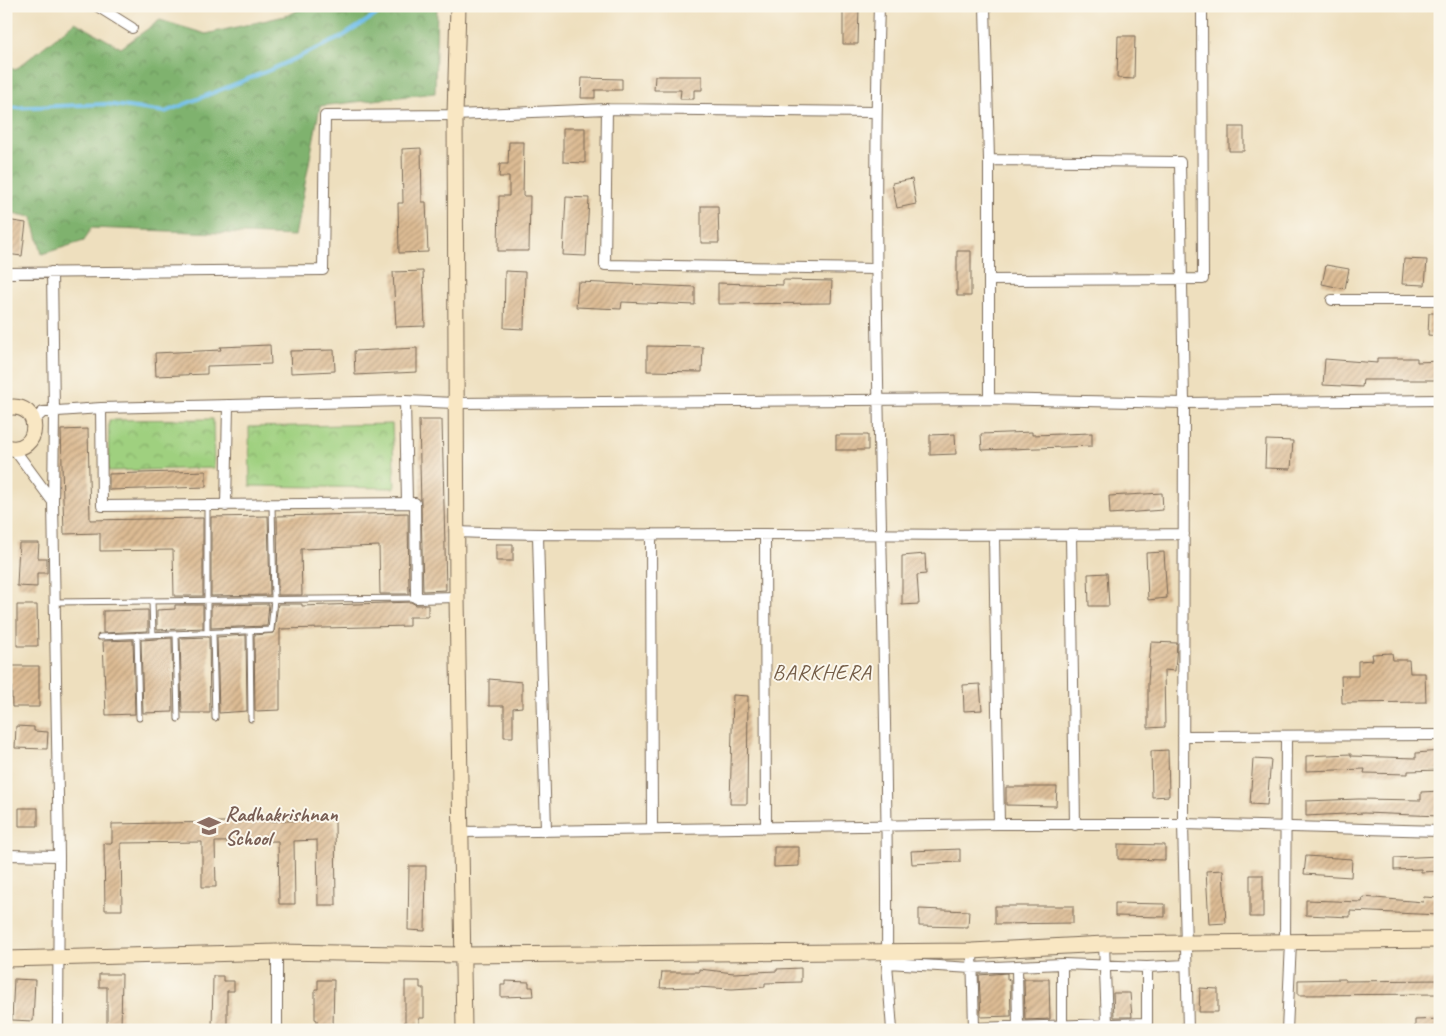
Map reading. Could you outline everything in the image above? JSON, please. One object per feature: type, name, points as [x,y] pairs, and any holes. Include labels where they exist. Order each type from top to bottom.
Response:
[{"type":"main road","points":[[458,6],[455,115],[456,403],[464,1030]]},
{"type":"main road","points":[[6,408],[19,407],[25,410],[33,421],[33,434],[30,440],[26,444],[10,448]]},
{"type":"main road","points":[[6,959],[277,952],[462,955],[887,956],[1104,944],[1440,940]]},
{"type":"street","points":[[97,6],[132,28]]},
{"type":"street","points":[[879,6],[876,112],[878,401],[887,827],[887,956],[892,1030]]},
{"type":"street","points":[[985,6],[989,160],[989,400]]},
{"type":"street","points":[[990,280],[1203,279],[1202,6]]},
{"type":"street","points":[[607,109],[605,265],[877,270]]},
{"type":"street","points":[[6,273],[322,270],[325,116],[455,115],[607,109],[876,112]]},
{"type":"street","points":[[989,160],[1180,162],[1184,404],[1183,736],[1188,1030]]},
{"type":"street","points":[[52,272],[53,502],[59,856],[58,1030]]},
{"type":"street","points":[[1332,300],[1440,300]]},
{"type":"street","points":[[33,421],[43,412],[100,408],[405,401],[456,403],[989,400],[1184,404],[1440,400]]},
{"type":"street","points":[[405,401],[407,503]]},
{"type":"street","points":[[226,506],[228,405]]},
{"type":"street","points":[[100,408],[102,506],[415,504],[416,598],[458,597]]},
{"type":"street","points":[[10,448],[53,502]]},
{"type":"street","points":[[457,532],[538,536],[880,534],[1072,536],[1184,534]]},
{"type":"street","points":[[651,534],[652,828]]},
{"type":"street","points":[[764,534],[766,827]]},
{"type":"street","points":[[538,536],[546,830]]},
{"type":"street","points":[[994,536],[999,824]]},
{"type":"street","points":[[1072,536],[1075,825]]},
{"type":"street","points":[[1183,736],[1440,735]]},
{"type":"street","points":[[1286,736],[1287,1030]]},
{"type":"street","points":[[462,832],[999,824],[1184,824],[1440,831]]},
{"type":"street","points":[[6,855],[59,856]]},
{"type":"street","points":[[1104,944],[1107,1024]]},
{"type":"street","points":[[972,951],[974,1028],[1076,1028],[1107,1024],[1147,1023],[1147,967]]},
{"type":"street","points":[[277,952],[277,1030]]},
{"type":"street","points":[[887,956],[972,968],[1062,964],[1105,964],[1147,967],[1186,965]]},
{"type":"street","points":[[1062,964],[1062,1027]]},
{"type":"street","points":[[1017,966],[1018,1028]]},
{"type":"lane","points":[[207,506],[206,600],[216,718]]},
{"type":"lane","points":[[100,637],[271,630],[274,599],[272,506]]},
{"type":"lane","points":[[55,602],[416,598]]},
{"type":"lane","points":[[152,601],[153,635]]},
{"type":"lane","points":[[250,632],[251,718]]},
{"type":"lane","points":[[176,634],[178,719]]},
{"type":"lane","points":[[137,636],[139,718]]},
{"type":"green space","points":[[305,6],[437,6],[435,93],[320,106],[295,236],[91,228],[84,241],[42,254],[32,217],[6,212],[6,65],[15,70],[75,22],[121,48],[160,20],[206,34],[289,15]]},
{"type":"green space","points":[[213,419],[214,468],[108,471],[109,420]]},
{"type":"green space","points":[[392,424],[395,488],[250,486],[249,427]]},
{"type":"building","points":[[843,6],[859,6],[858,44],[843,44]]},
{"type":"building","points":[[1118,36],[1135,36],[1134,79],[1117,78]]},
{"type":"building","points":[[655,76],[702,76],[702,90],[694,90],[694,99],[680,99],[681,90],[654,90]]},
{"type":"building","points":[[582,78],[622,79],[622,90],[595,90],[595,98],[581,98]]},
{"type":"building","points":[[1229,127],[1244,127],[1244,151],[1229,151]]},
{"type":"building","points":[[563,128],[585,128],[585,163],[563,162]]},
{"type":"building","points":[[509,142],[524,142],[523,196],[530,196],[529,251],[498,251],[499,196],[509,196],[509,177],[499,177],[500,164],[508,164]]},
{"type":"building","points":[[421,148],[422,202],[426,202],[428,252],[399,253],[398,203],[403,203],[402,149]]},
{"type":"building","points":[[912,179],[916,204],[897,208],[892,183]]},
{"type":"building","points":[[566,197],[589,198],[586,256],[563,255]]},
{"type":"building","points":[[701,206],[718,206],[719,243],[701,243]]},
{"type":"building","points":[[6,220],[26,223],[22,256],[6,254]]},
{"type":"building","points":[[957,251],[971,251],[971,296],[957,296]]},
{"type":"building","points":[[1404,259],[1427,260],[1425,285],[1402,284]]},
{"type":"building","points":[[1326,265],[1349,269],[1345,289],[1322,284]]},
{"type":"building","points":[[423,271],[425,326],[396,327],[393,272]]},
{"type":"building","points":[[505,271],[525,272],[524,329],[504,328]]},
{"type":"building","points":[[783,280],[832,281],[831,303],[718,304],[718,283],[783,285]]},
{"type":"building","points":[[578,282],[695,287],[695,305],[622,302],[621,309],[576,307]]},
{"type":"building","points":[[1429,313],[1440,313],[1440,336],[1428,335]]},
{"type":"building","points":[[270,345],[271,364],[207,366],[207,374],[156,376],[155,353],[221,350],[220,347]]},
{"type":"building","points":[[647,346],[703,347],[702,372],[647,371]]},
{"type":"building","points":[[417,348],[417,372],[355,375],[354,351]]},
{"type":"building","points":[[334,350],[335,371],[291,373],[290,351]]},
{"type":"building","points":[[1377,358],[1417,358],[1417,362],[1440,361],[1440,380],[1363,380],[1362,387],[1323,385],[1325,359],[1377,363]]},
{"type":"building","points":[[419,420],[442,420],[446,590],[423,591]]},
{"type":"building","points":[[88,429],[90,520],[203,518],[203,596],[174,596],[173,550],[100,551],[100,533],[64,534],[61,430]]},
{"type":"building","points":[[1032,432],[1032,435],[1092,433],[1092,446],[982,450],[981,434]]},
{"type":"building","points":[[955,434],[956,454],[930,455],[930,435]]},
{"type":"building","points":[[836,435],[868,435],[868,450],[836,450]]},
{"type":"building","points":[[1266,440],[1293,441],[1291,469],[1265,468]]},
{"type":"building","points":[[206,471],[206,487],[109,490],[109,474]]},
{"type":"building","points":[[1162,493],[1163,510],[1110,514],[1109,496]]},
{"type":"building","points":[[408,513],[409,594],[380,594],[379,546],[301,549],[302,595],[278,595],[277,516]]},
{"type":"building","points":[[268,516],[270,595],[211,596],[211,517]]},
{"type":"building","points":[[19,543],[39,543],[38,558],[47,558],[47,573],[37,573],[37,587],[17,586]]},
{"type":"building","points":[[496,544],[513,544],[513,561],[496,561]]},
{"type":"building","points":[[1164,552],[1167,598],[1148,600],[1146,553]]},
{"type":"building","points":[[925,554],[926,574],[917,575],[919,604],[902,605],[902,556]]},
{"type":"building","points":[[1107,573],[1109,606],[1089,606],[1088,574]]},
{"type":"building","points":[[411,602],[416,605],[428,605],[428,617],[409,617],[409,626],[280,629],[280,710],[255,711],[254,635],[274,633],[278,604],[302,604],[302,606]]},
{"type":"building","points":[[269,604],[267,626],[211,628],[211,605]]},
{"type":"building","points":[[17,605],[37,605],[38,646],[17,646]]},
{"type":"building","points":[[175,605],[203,605],[203,628],[157,630],[157,610],[175,609]]},
{"type":"building","points":[[148,610],[148,631],[103,633],[103,611]]},
{"type":"building","points":[[246,635],[247,711],[219,713],[217,637]]},
{"type":"building","points":[[209,637],[210,713],[182,713],[180,638]]},
{"type":"building","points":[[172,638],[173,712],[143,713],[141,640]]},
{"type":"building","points":[[133,640],[135,714],[106,715],[103,641]]},
{"type":"building","points":[[1151,642],[1177,643],[1175,671],[1164,670],[1165,727],[1148,728],[1148,683]]},
{"type":"building","points":[[1392,653],[1393,660],[1409,660],[1410,673],[1425,673],[1426,702],[1342,703],[1341,676],[1358,676],[1358,661],[1373,660],[1372,654]]},
{"type":"building","points":[[11,666],[39,666],[39,707],[12,707]]},
{"type":"building","points":[[489,679],[522,682],[522,707],[513,708],[513,737],[504,737],[504,706],[489,706]]},
{"type":"building","points":[[980,684],[982,710],[964,711],[963,685]]},
{"type":"building","points":[[733,695],[748,696],[747,804],[730,804]]},
{"type":"building","points":[[16,726],[34,727],[34,731],[48,732],[47,749],[15,748]]},
{"type":"building","points":[[1168,750],[1169,796],[1152,797],[1151,751]]},
{"type":"building","points":[[1440,751],[1440,770],[1408,771],[1408,774],[1364,773],[1365,769],[1306,771],[1306,756],[1351,754],[1351,756],[1416,758],[1416,753]]},
{"type":"building","points":[[1253,759],[1271,760],[1267,805],[1250,804]]},
{"type":"building","points":[[1006,787],[1057,787],[1056,806],[1006,805]]},
{"type":"building","points":[[1440,791],[1440,816],[1364,813],[1306,816],[1306,801],[1359,799],[1421,800],[1421,792]]},
{"type":"building","points":[[19,808],[38,808],[38,826],[19,826]]},
{"type":"building","points":[[335,820],[336,905],[318,905],[317,840],[294,841],[295,904],[279,904],[278,841],[215,842],[216,887],[202,887],[202,842],[121,843],[122,910],[105,910],[104,843],[112,843],[112,824]]},
{"type":"building","points":[[1118,844],[1165,845],[1165,860],[1118,859]]},
{"type":"building","points":[[774,847],[799,847],[799,866],[774,867]]},
{"type":"building","points":[[960,849],[960,862],[912,864],[911,851]]},
{"type":"building","points":[[1306,856],[1352,859],[1351,877],[1304,874]]},
{"type":"building","points":[[1440,856],[1440,871],[1421,872],[1421,869],[1394,870],[1394,858]]},
{"type":"building","points":[[409,866],[426,866],[425,931],[408,930]]},
{"type":"building","points":[[1223,870],[1226,923],[1209,924],[1206,871]]},
{"type":"building","points":[[1250,875],[1263,875],[1263,917],[1250,917]]},
{"type":"building","points":[[1363,897],[1423,902],[1424,897],[1440,898],[1440,915],[1350,911],[1350,917],[1306,915],[1306,900],[1362,902]]},
{"type":"building","points":[[1115,903],[1165,904],[1165,917],[1115,916]]},
{"type":"building","points":[[995,906],[1073,906],[1073,923],[995,924]]},
{"type":"building","points":[[919,909],[969,911],[968,927],[919,926]]},
{"type":"building","points":[[801,968],[801,982],[765,983],[765,987],[732,989],[660,988],[662,972],[699,972],[699,969],[734,973]]},
{"type":"building","points":[[1007,973],[1007,980],[1010,979],[1011,1016],[981,1017],[979,975]]},
{"type":"building","points":[[99,974],[122,974],[121,1030],[107,1030],[107,987],[99,987]]},
{"type":"building","points":[[213,976],[223,976],[223,981],[234,981],[234,991],[227,991],[227,1030],[212,1030]]},
{"type":"building","points":[[14,979],[35,980],[33,1021],[12,1020]]},
{"type":"building","points":[[1024,979],[1049,979],[1050,1019],[1025,1020]]},
{"type":"building","points":[[1345,979],[1345,981],[1440,980],[1440,994],[1298,995],[1298,980]]},
{"type":"building","points":[[318,980],[334,980],[333,1027],[317,1027],[317,1020],[315,1019],[315,989],[318,989]]},
{"type":"building","points":[[405,981],[420,981],[420,988],[424,988],[424,1018],[419,1018],[419,1025],[405,1025]]},
{"type":"building","points":[[505,981],[529,982],[529,987],[533,987],[534,996],[501,997],[501,985],[505,985]]},
{"type":"building","points":[[1200,988],[1218,989],[1218,1012],[1199,1012]]},
{"type":"building","points":[[1113,993],[1130,993],[1132,1017],[1114,1017]]},
{"type":"building","points":[[1440,1019],[1440,1030],[1415,1030],[1415,1020]]},
{"type":"waterway","points":[[6,108],[106,104],[165,112],[270,70],[340,38],[390,6]]},
{"type":"place","name":"Radhakrishnan School","points":[[209,826]]},
{"type":"district","name":"BARKHERA","points":[[822,672]]}]
